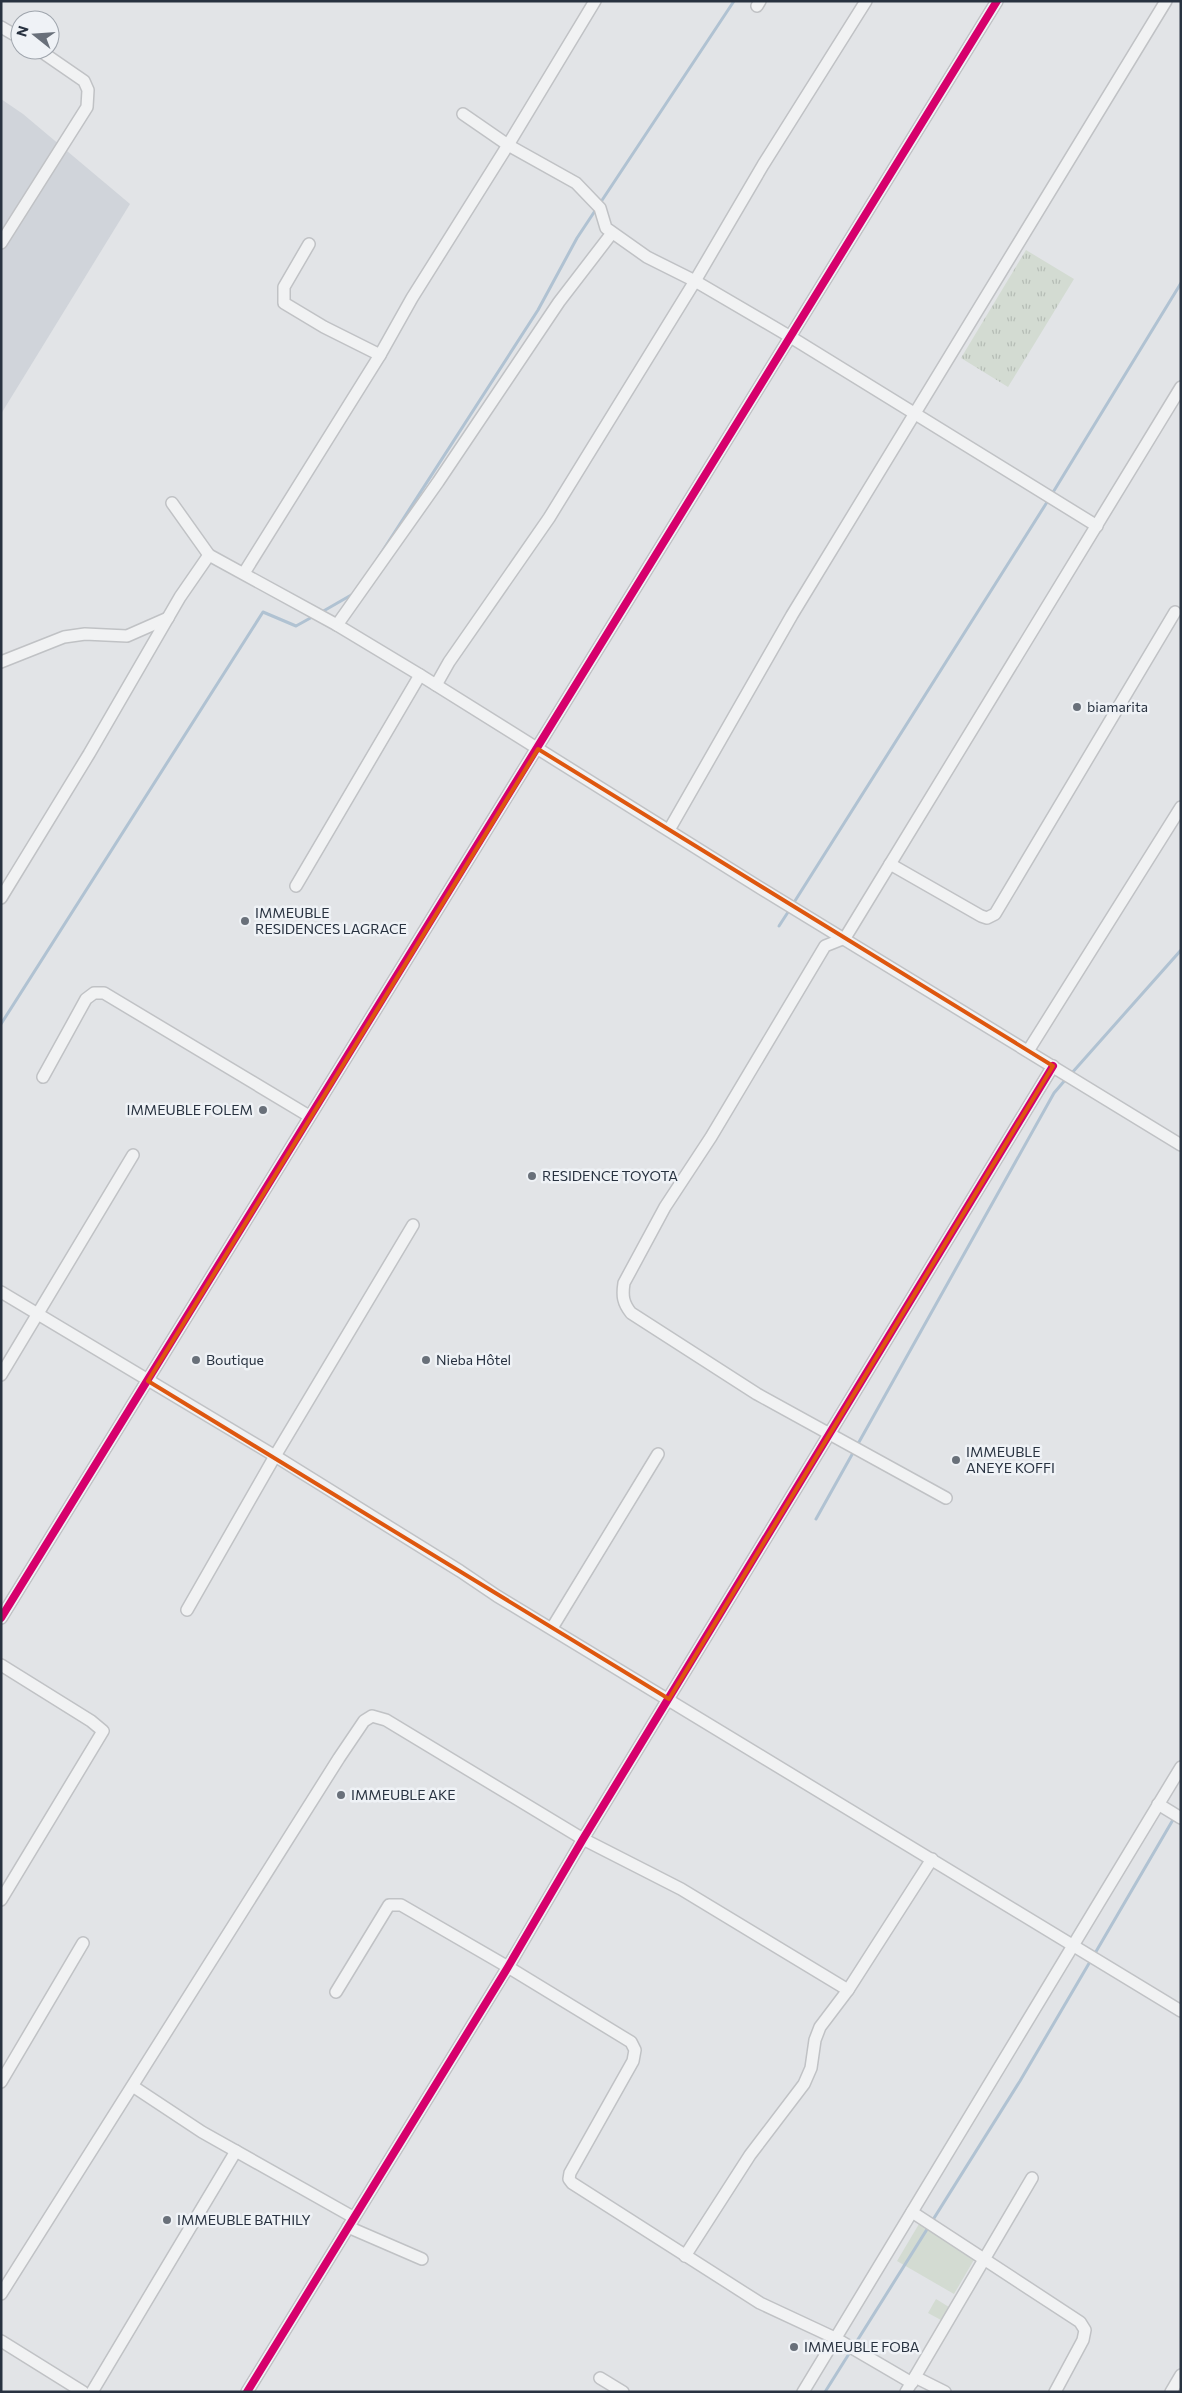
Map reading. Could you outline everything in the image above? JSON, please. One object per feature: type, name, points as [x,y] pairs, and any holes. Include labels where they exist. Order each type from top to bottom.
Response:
[{"type":"street","points":[[244,573],[595,1]]},
{"type":"street","points":[[436,685],[449,662],[549,518],[695,282],[763,165],[866,1]]},
{"type":"street","points":[[1,1618],[237,1238],[309,1116],[538,749],[789,336],[997,1]]},
{"type":"street","points":[[669,830],[792,615],[1166,1]]},
{"type":"street","points":[[1,242],[88,107],[88,90],[84,81],[54,60]]},
{"type":"street","points":[[463,114],[508,145],[576,183],[600,208],[602,220],[612,233],[647,257],[789,336],[1097,526]]},
{"type":"street","points":[[337,625],[438,482],[559,302],[612,233]]},
{"type":"street","points":[[309,244],[284,287],[284,303],[324,327],[380,354]]},
{"type":"street","points":[[946,1498],[757,1394],[631,1313],[625,1306],[622,1295],[624,1283],[665,1207],[710,1137],[825,946],[844,938],[1181,388]]},
{"type":"street","points":[[172,503],[209,555],[337,625],[420,675],[762,889],[1181,1145]]},
{"type":"street","points":[[1,898],[168,618],[209,555]]},
{"type":"street","points":[[890,864],[981,916],[987,918],[994,914],[1175,612]]},
{"type":"street","points":[[1,662],[64,638],[85,634],[127,636],[168,618]]},
{"type":"street","points":[[296,886],[420,675]]},
{"type":"street","points":[[1028,1051],[1181,807]]},
{"type":"street","points":[[43,1077],[86,999],[94,993],[104,993],[309,1116]]},
{"type":"street","points":[[247,2392],[508,1967],[582,1839],[1053,1066]]},
{"type":"street","points":[[1,1375],[133,1155]]},
{"type":"street","points":[[187,1610],[275,1456],[413,1225]]},
{"type":"street","points":[[1,1292],[275,1456],[497,1596],[1181,2010]]},
{"type":"street","points":[[552,1628],[658,1454]]},
{"type":"street","points":[[1,1665],[91,1720],[103,1732],[1,1900]]},
{"type":"street","points":[[1,2294],[134,2087],[339,1758],[364,1721],[372,1716],[386,1720],[582,1839],[681,1889],[848,1990]]},
{"type":"street","points":[[803,2392],[1181,1767]]},
{"type":"street","points":[[1158,1804],[1181,1818]]},
{"type":"street","points":[[685,2256],[750,2155],[804,2084],[812,2068],[815,2040],[820,2026],[848,1990],[932,1859]]},
{"type":"street","points":[[336,1992],[389,1905],[401,1905],[631,2042],[635,2050],[633,2060],[570,2173],[569,2179],[572,2183],[760,2303],[836,2338],[911,2384],[945,2392]]},
{"type":"street","points":[[1,2082],[83,1943]]},
{"type":"street","points":[[134,2087],[350,2222],[422,2260]]},
{"type":"street","points":[[92,2392],[236,2151]]},
{"type":"street","points":[[911,2384],[1032,2178]]},
{"type":"street","points":[[912,2212],[1080,2322],[1085,2330],[1083,2340],[1055,2392]]},
{"type":"street","points":[[1,2341],[83,2392]]},
{"type":"street","points":[[600,2378],[623,2392]]},
{"type":"highlighted area","points":[[538,749],[1053,1066],[669,1699],[148,1381]]},
{"type":"shaded area","points":[[1,99],[23,114],[130,204],[1,414]]},
{"type":"green space","points":[[1026,250],[1074,279],[1008,387],[961,358]]},
{"type":"green space","points":[[919,2224],[975,2258],[954,2294],[897,2261]]},
{"type":"green space","points":[[936,2299],[949,2307],[941,2320],[928,2313]]},
{"type":"waterway","points":[[378,558],[538,310],[577,238],[734,1]]},
{"type":"waterway","points":[[1052,494],[1181,283]]},
{"type":"waterway","points":[[793,904],[1049,499]]},
{"type":"waterway","points":[[320,613],[353,594]]},
{"type":"waterway","points":[[1,1024],[263,612],[296,626],[314,616]]},
{"type":"waterway","points":[[779,926],[790,909]]},
{"type":"waterway","points":[[1071,1074],[1181,950]]},
{"type":"waterway","points":[[816,1519],[1054,1093],[1066,1079]]},
{"type":"waterway","points":[[1094,1955],[1174,1818]]},
{"type":"waterway","points":[[825,2392],[1020,2081],[1091,1960]]},
{"type":"cycle path","points":[[1,1618],[997,1]]},
{"type":"cycle path","points":[[247,2392],[508,1967],[583,1839],[1053,1066]]},
{"type":"place","name":"biamarita","points":[[1077,707]]},
{"type":"place","name":"IMMEUBLE RESIDENCES LAGRACE","points":[[245,921]]},
{"type":"place","name":"IMMEUBLE FOLEM","points":[[263,1110]]},
{"type":"place","name":"RESIDENCE TOYOTA","points":[[532,1176]]},
{"type":"place","name":"Boutique","points":[[196,1360]]},
{"type":"place","name":"Nieba Hôtel","points":[[426,1360]]},
{"type":"place","name":"IMMEUBLE ANEYE KOFFI","points":[[956,1460]]},
{"type":"place","name":"IMMEUBLE AKE","points":[[341,1795]]},
{"type":"place","name":"IMMEUBLE BATHILY","points":[[167,2220]]},
{"type":"place","name":"IMMEUBLE FOBA","points":[[794,2347]]}]
